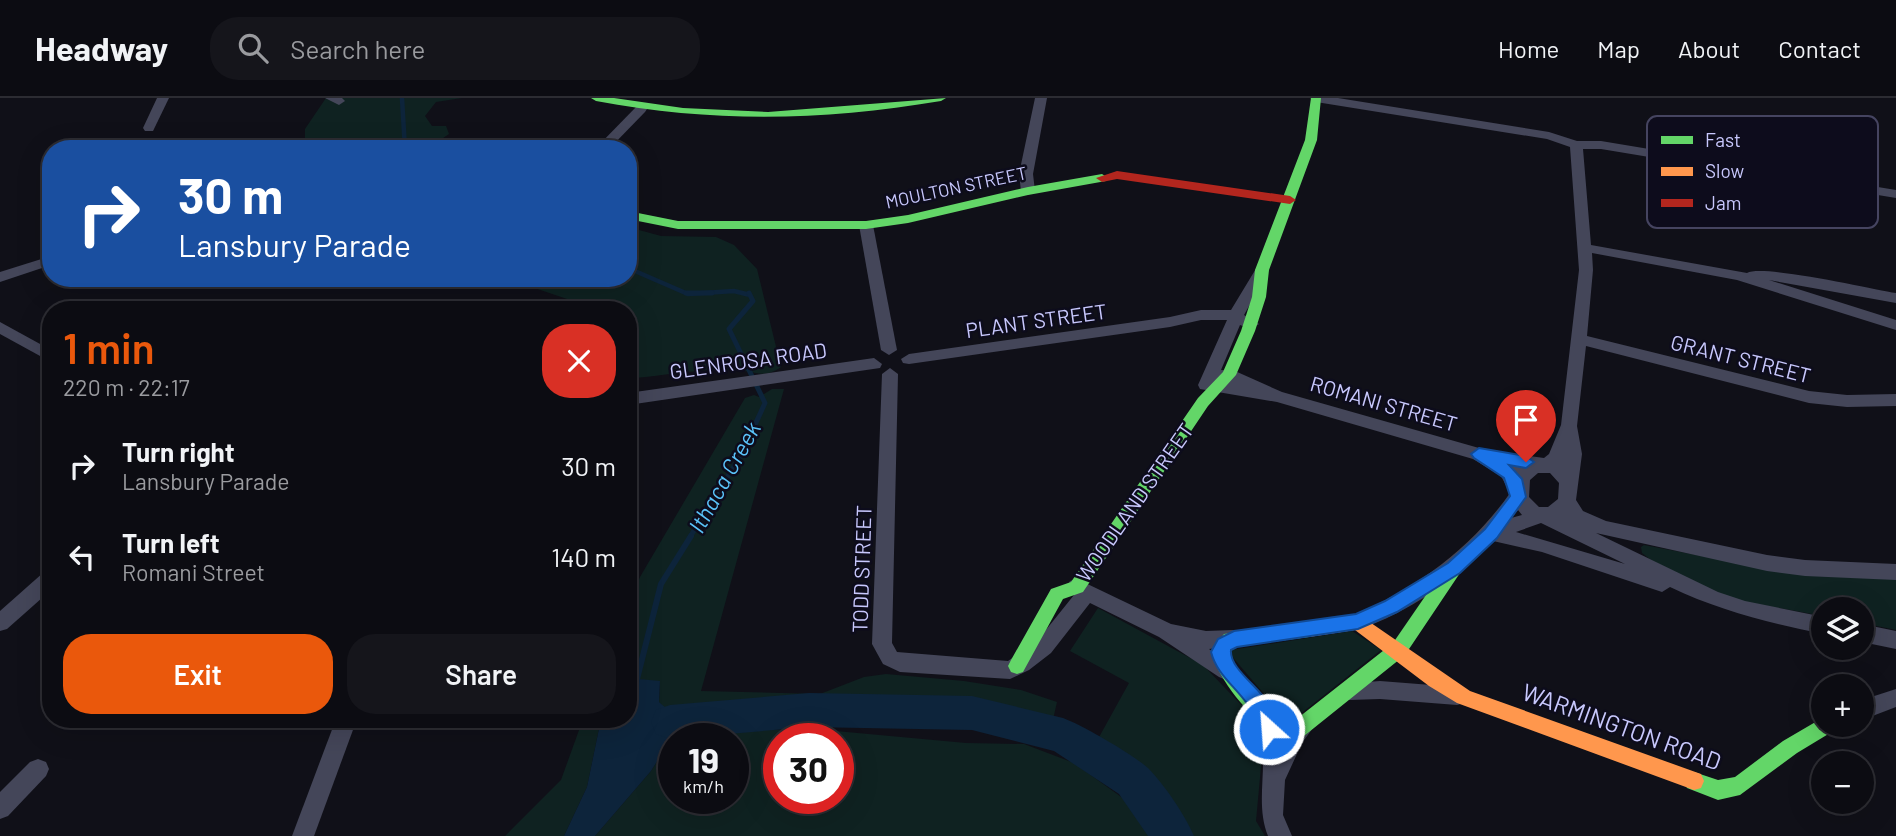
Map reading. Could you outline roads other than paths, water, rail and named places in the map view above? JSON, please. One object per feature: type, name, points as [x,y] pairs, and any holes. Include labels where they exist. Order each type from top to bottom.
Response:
[{"type":"street","points":[[149,128],[163,98]]},
{"type":"street","points":[[598,98],[641,109],[684,115],[828,115],[892,103],[941,98]]},
{"type":"street","points":[[1028,191],[1026,174],[1041,98]]},
{"type":"street","points":[[1315,98],[1549,136],[1576,145],[1601,145],[1647,153]]},
{"type":"street","name":"WOODLAND STREET","points":[[993,671],[1017,666],[1046,643],[1073,612],[1082,589],[1219,379],[1241,321],[1259,297],[1262,270],[1311,140],[1315,98]]},
{"type":"street","points":[[610,140],[641,109]]},
{"type":"street","points":[[1491,533],[1541,515],[1558,512],[1569,497],[1573,454],[1569,425],[1586,248],[1576,145]]},
{"type":"street","name":"MOULTON STREET","points":[[637,217],[678,225],[866,225],[908,219],[1028,191],[1117,175],[1290,200]]},
{"type":"street","points":[[1878,191],[1896,194]]},
{"type":"street","points":[[866,225],[889,350]]},
{"type":"street","points":[[1586,248],[1739,276],[1896,325]]},
{"type":"street","points":[[0,277],[42,263]]},
{"type":"street","points":[[1739,276],[1774,276],[1896,298]]},
{"type":"street","name":"PLANT STREET","points":[[909,359],[1170,322],[1241,321]]},
{"type":"street","points":[[0,327],[42,352]]},
{"type":"street","name":"GRANT STREET","points":[[1578,340],[1819,399],[1896,400]]},
{"type":"street","points":[[889,350],[902,352],[909,359],[905,370],[882,369],[877,355],[889,350]]},
{"type":"street","name":"GLENROSA ROAD","points":[[637,399],[785,378],[882,369]]},
{"type":"street","name":"TODD STREET","points":[[882,369],[883,647],[898,662],[993,671]]},
{"type":"street","name":"ROMANI STREET","points":[[1219,379],[1479,454],[1545,466]]},
{"type":"street","points":[[1234,639],[1224,644],[1220,654],[1223,664],[1264,712],[1283,729],[1294,730],[1304,725],[1399,649],[1454,568],[1491,533],[1519,491],[1521,477],[1528,470],[1545,466],[1556,458],[1569,425]]},
{"type":"street","name":"ROMANI STREET","points":[[1479,454],[1507,471],[1519,491]]},
{"type":"street","points":[[1545,466],[1556,470],[1565,478],[1575,514],[1591,524],[1784,566],[1896,572]]},
{"type":"street","points":[[1519,491],[1528,508],[1685,586],[1745,609],[1811,623]]},
{"type":"street","points":[[1491,533],[1542,545],[1660,583],[1685,586]]},
{"type":"street","points":[[1632,558],[1625,544],[1629,539],[1640,536]]},
{"type":"street","points":[[1166,631],[1206,640],[1234,639],[1358,622],[1382,611],[1454,568]]},
{"type":"street","points":[[0,623],[42,586]]},
{"type":"street","points":[[1082,589],[1166,631],[1234,677]]},
{"type":"street","name":"WARMINGTON ROAD","points":[[1358,622],[1399,649],[1434,680],[1464,697],[1718,790],[1740,785],[1811,734]]},
{"type":"street","points":[[1874,635],[1896,640]]},
{"type":"street","name":"WARMINGTON ROAD","points":[[1349,691],[1380,690],[1464,697]]},
{"type":"street","points":[[1874,705],[1896,698]]},
{"type":"street","points":[[1264,712],[1272,741],[1274,780],[1270,816],[1281,836]]},
{"type":"street","points":[[1274,780],[1294,737],[1304,725]]},
{"type":"street","points":[[303,836],[344,728]]},
{"type":"street","points":[[0,808],[38,769]]},
{"type":"water","points":[[637,679],[660,681],[659,702],[671,711],[692,716],[714,715],[712,723],[658,723],[658,760],[651,771],[595,836],[564,836],[587,787],[599,728],[637,728]]},
{"type":"waterway","name":"Ithaca Creek","points":[[402,98],[404,140]]},
{"type":"waterway","name":"Ithaca Creek","points":[[637,272],[688,294],[703,293]]},
{"type":"waterway","name":"Ithaca Creek","points":[[703,293],[734,291],[750,295]]},
{"type":"waterway","name":"Ithaca Creek","points":[[686,293],[703,293]]},
{"type":"waterway","name":"Ithaca Creek","points":[[703,293],[712,293]]},
{"type":"waterway","name":"Ithaca Creek","points":[[690,537],[741,455],[765,403],[729,329],[753,301],[750,295]]},
{"type":"waterway","name":"Ithaca Creek","points":[[637,679],[661,584],[691,536]]},
{"type":"waterway","points":[[670,722],[809,710],[972,713],[1063,736],[1133,781],[1173,836]]}]
